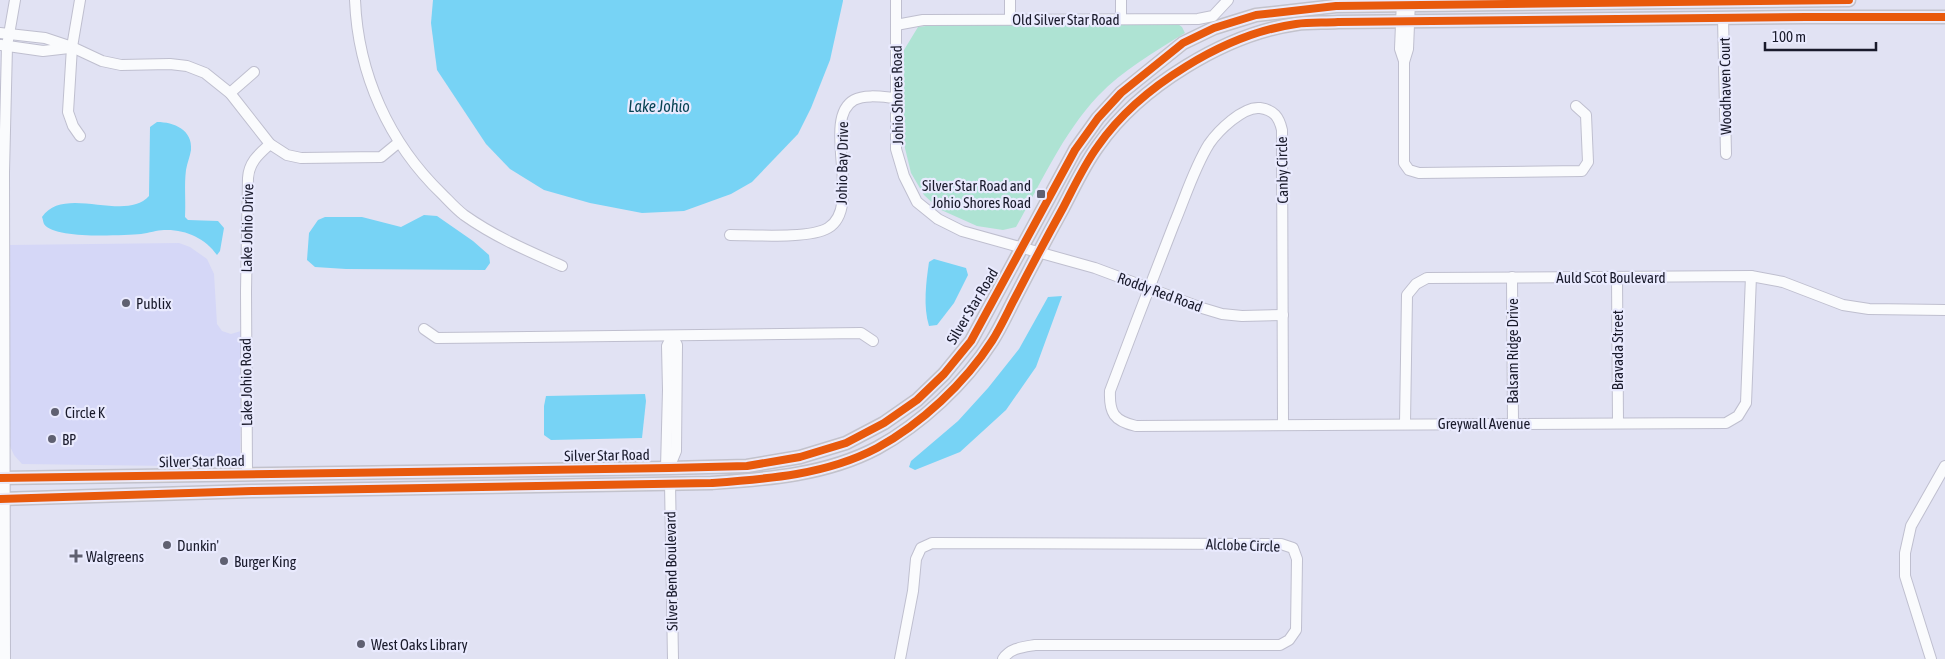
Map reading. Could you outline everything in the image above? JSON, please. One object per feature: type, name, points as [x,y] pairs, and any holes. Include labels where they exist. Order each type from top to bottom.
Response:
[{"type":"main road","points":[[1723,18],[1731,11],[1830,7],[1844,0]]},
{"type":"main road","name":"Silver Star Road","points":[[2,478],[668,468],[748,466],[790,460],[846,443],[884,423],[917,400],[944,374],[970,341],[1075,150],[1098,118],[1121,94],[1183,43],[1214,28],[1256,15],[1343,3],[1717,3],[1849,0]]},
{"type":"main road","points":[[1604,20],[1626,12],[1703,10],[1717,3]]},
{"type":"main road","name":"Silver Star Road","points":[[2,499],[252,491],[711,483],[775,479],[833,466],[877,448],[917,421],[942,400],[970,370],[992,341],[1098,146],[1118,122],[1143,98],[1180,71],[1212,52],[1254,35],[1296,24],[1405,21],[1945,17]]},
{"type":"main road","points":[[670,483],[681,475],[688,473],[775,468],[790,460]]},
{"type":"main road","points":[[562,485],[564,478],[642,477],[665,473],[668,468]]},
{"type":"main road","points":[[252,491],[260,485],[272,482],[384,478],[391,472]]},
{"type":"street","points":[[5,659],[2,499],[3,45],[4,33],[15,0]]},
{"type":"street","points":[[80,0],[72,47],[68,112],[73,126],[80,136]]},
{"type":"street","points":[[355,0],[363,58],[375,99],[398,143],[426,179],[462,214],[501,239],[562,266]]},
{"type":"street","name":"Johio Shores Road","points":[[896,0],[896,148],[904,176],[917,202],[938,220],[962,231],[1040,252]]},
{"type":"street","points":[[1010,0],[1010,19]]},
{"type":"street","points":[[1121,0],[1121,18]]},
{"type":"street","name":"Old Silver Star Road","points":[[896,25],[923,20],[1198,19],[1213,16],[1228,0]]},
{"type":"street","points":[[1406,2],[1400,50],[1404,62],[1404,163],[1409,170],[1420,173],[1582,171],[1588,162],[1586,115],[1576,106]]},
{"type":"street","name":"Woodhaven Court","points":[[1723,18],[1726,154]]},
{"type":"street","points":[[4,33],[45,38],[72,47],[102,61],[120,64],[170,64],[187,66],[205,73],[230,93],[270,144],[287,155],[301,158],[381,157],[398,143]]},
{"type":"street","points":[[43,51],[45,38]]},
{"type":"street","points":[[3,45],[43,51],[72,47]]},
{"type":"street","points":[[230,93],[254,72]]},
{"type":"street","name":"Johio Bay Drive","points":[[730,235],[811,234],[829,228],[839,217],[843,201],[840,121],[844,108],[854,99],[867,97],[895,98]]},
{"type":"street","name":"Canby Circle","points":[[1110,391],[1196,169],[1210,144],[1225,126],[1245,110],[1258,108],[1272,111],[1279,119],[1282,130],[1283,424]]},
{"type":"street","name":"Lake Johio Drive","points":[[246,291],[249,167],[254,159],[270,144]]},
{"type":"street","name":"Roddy Red Road","points":[[1040,252],[1095,268],[1222,314],[1283,316]]},
{"type":"street","name":"Auld Scot Boulevard","points":[[1405,423],[1407,295],[1416,284],[1427,278],[1751,276],[1784,282],[1843,305],[1868,309],[1945,310]]},
{"type":"street","name":"Greywall Avenue","points":[[1110,391],[1109,403],[1112,414],[1122,423],[1136,426],[1405,423],[1726,423],[1738,416],[1746,403],[1751,276]]},
{"type":"street","name":"Balsam Ridge Drive","points":[[1512,277],[1513,424]]},
{"type":"street","name":"Bravada Street","points":[[1617,277],[1618,423]]},
{"type":"street","name":"Lake Johio Road","points":[[246,291],[247,474]]},
{"type":"street","points":[[424,329],[437,338],[861,333],[872,342]]},
{"type":"street","points":[[668,468],[676,451],[672,402],[677,345],[672,336]]},
{"type":"street","points":[[1931,659],[1905,576],[1905,553],[1911,526],[1945,466]]},
{"type":"street","name":"Silver Bend Boulevard","points":[[670,483],[673,659]]},
{"type":"street","name":"Alclobe Circle","points":[[900,659],[913,591],[916,559],[921,548],[932,542],[1281,544],[1293,548],[1297,559],[1296,630],[1289,640],[1280,645],[1035,645],[1019,648],[1007,653],[1003,659]]},
{"type":"shaded area","points":[[179,243],[190,247],[207,259],[214,274],[217,324],[222,331],[231,334],[241,331],[240,465],[22,464],[14,455],[9,444],[8,245]]},
{"type":"green space","points":[[1175,22],[1182,27],[1185,33],[1139,62],[1118,78],[1085,110],[1063,142],[1016,227],[1003,230],[977,226],[939,209],[924,195],[911,173],[904,144],[904,50],[918,27],[934,25]]},
{"type":"water","name":"Lake Johio","points":[[433,0],[843,1],[830,60],[811,108],[798,134],[752,182],[731,194],[684,211],[642,213],[590,203],[544,190],[510,169],[486,144],[437,70],[431,23]]},
{"type":"water","points":[[157,122],[181,128],[189,137],[191,150],[185,176],[185,217],[188,220],[218,221],[224,228],[220,251],[217,255],[200,239],[179,231],[159,230],[141,234],[90,235],[61,232],[51,229],[44,224],[42,217],[52,208],[65,204],[125,206],[138,203],[149,196],[150,127]]},
{"type":"water","points":[[424,215],[437,216],[473,241],[489,255],[490,263],[485,270],[346,269],[315,267],[307,260],[309,233],[318,220],[325,217],[362,217],[401,227]]},
{"type":"water","points":[[934,259],[966,268],[968,275],[954,303],[937,325],[929,326],[926,311],[926,286],[929,262]]},
{"type":"water","points":[[1062,296],[1036,367],[1006,410],[960,452],[915,470],[909,467],[911,461],[958,421],[988,388],[1019,349],[1048,297]]},
{"type":"water","points":[[645,394],[642,438],[551,440],[544,435],[546,396]]},
{"type":"cycle path","points":[[0,478],[747,466],[800,457],[846,443],[884,423],[917,400],[944,374],[971,341],[1075,150],[1098,118],[1121,93],[1183,43],[1214,28],[1256,15],[1336,6],[1849,0]]},
{"type":"cycle path","points":[[0,499],[252,491],[711,483],[753,480],[817,470],[858,457],[877,448],[926,415],[955,387],[981,357],[995,336],[1084,168],[1115,124],[1136,103],[1160,84],[1213,51],[1241,39],[1296,24],[1338,22],[1945,17]]},
{"type":"place","name":"Silver Star Road and Johio Shores Road","points":[[1041,194]]},
{"type":"place","name":"Publix","points":[[126,303]]},
{"type":"place","name":"Circle K","points":[[55,412]]},
{"type":"place","name":"BP","points":[[52,439]]},
{"type":"place","name":"Dunkin'","points":[[167,545]]},
{"type":"place","name":"Walgreens","points":[[76,556]]},
{"type":"place","name":"Burger King","points":[[224,561]]},
{"type":"place","name":"West Oaks Library","points":[[361,644]]}]
